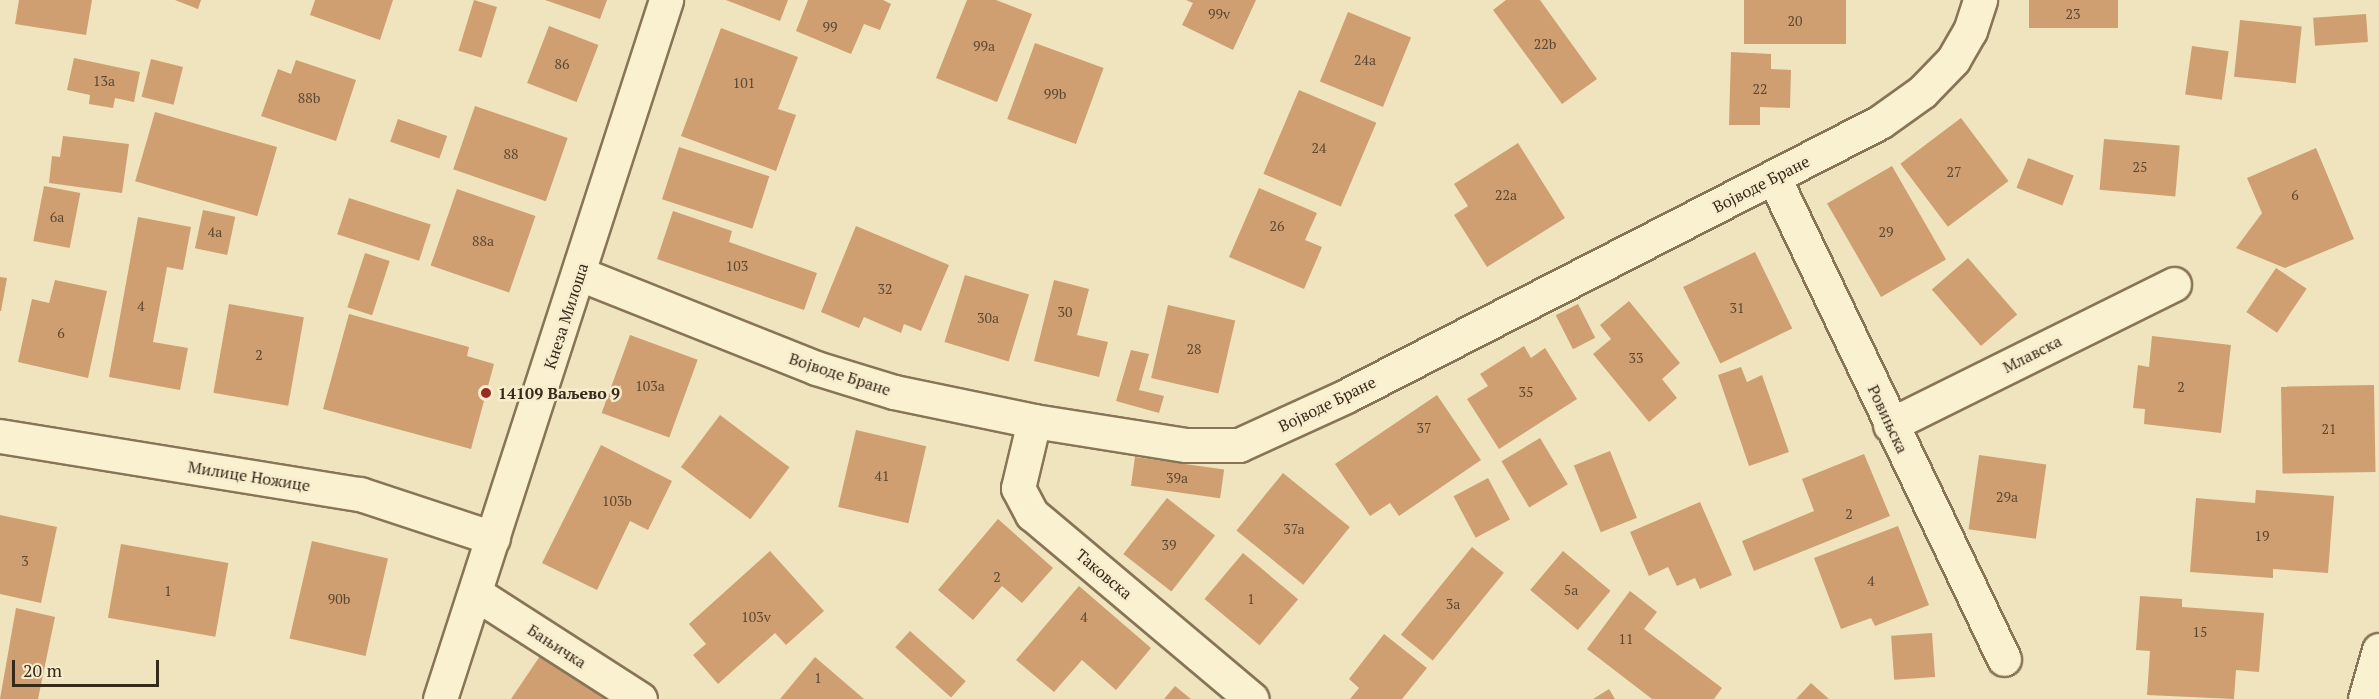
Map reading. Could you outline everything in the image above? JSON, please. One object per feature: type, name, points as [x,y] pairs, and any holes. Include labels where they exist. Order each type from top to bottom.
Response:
[{"type":"street","name":"Кнеза Милоша","points":[[440,699],[580,274],[666,0]]},
{"type":"street","name":"Војводе Бране","points":[[580,274],[816,368],[894,392],[1034,421],[1186,445],[1239,445],[1346,396],[1880,122],[1922,92],[1953,60],[1970,31],[1980,0]]},
{"type":"street","name":"Ровињска","points":[[1774,178],[1890,425],[2004,659]]},
{"type":"street","name":"Млавска","points":[[1890,425],[2174,284]]},
{"type":"street","name":"Таковска","points":[[1034,421],[1018,488],[1032,513],[1252,699]]},
{"type":"street","name":"Милице Ножице","points":[[0,436],[360,494],[492,538]]},
{"type":"street","name":"Бањичка","points":[[475,593],[640,699]]},
{"type":"street","points":[[2365,699],[2379,650]]},
{"type":"building","points":[[19,0],[92,0],[86,35],[15,24]]},
{"type":"building","points":[[175,0],[201,0],[198,9]]},
{"type":"building","points":[[315,0],[393,0],[380,40],[310,15]]},
{"type":"building","points":[[474,0],[497,7],[481,58],[459,51]]},
{"type":"building","points":[[545,0],[607,0],[600,19]]},
{"type":"building","points":[[726,0],[788,0],[780,21]]},
{"type":"building","points":[[808,0],[883,0],[891,4],[880,30],[864,24],[851,54],[796,31]]},
{"type":"building","points":[[967,0],[996,0],[1032,14],[997,102],[936,78]]},
{"type":"building","points":[[1186,0],[1256,0],[1233,50],[1182,25],[1193,3]]},
{"type":"building","points":[[1506,0],[1540,0],[1597,79],[1562,104],[1493,10]]},
{"type":"building","points":[[1744,0],[1846,0],[1846,44],[1744,44]]},
{"type":"building","points":[[2029,0],[2118,0],[2118,28],[2029,28]]},
{"type":"building","points":[[1348,12],[1411,37],[1383,107],[1320,82]]},
{"type":"building","points":[[2366,14],[2368,42],[2315,46],[2313,18]]},
{"type":"building","points":[[2240,20],[2302,26],[2296,83],[2234,77]]},
{"type":"building","points":[[549,26],[598,45],[577,102],[527,83]]},
{"type":"building","points":[[721,28],[798,57],[778,109],[796,115],[776,171],[681,136]]},
{"type":"building","points":[[1035,43],[1104,68],[1076,144],[1007,119]]},
{"type":"building","points":[[2192,46],[2229,51],[2222,100],[2185,95]]},
{"type":"building","points":[[1731,52],[1771,54],[1771,69],[1791,70],[1790,108],[1760,107],[1760,125],[1729,125]]},
{"type":"building","points":[[74,58],[140,72],[134,102],[115,98],[113,108],[89,104],[90,95],[67,90]]},
{"type":"building","points":[[151,59],[183,67],[174,105],[142,97]]},
{"type":"building","points":[[296,60],[356,80],[336,141],[261,116],[278,69],[291,74]]},
{"type":"building","points":[[1299,90],[1376,123],[1341,207],[1263,174]]},
{"type":"building","points":[[475,106],[568,138],[546,201],[453,169]]},
{"type":"building","points":[[155,112],[277,147],[257,216],[135,181]]},
{"type":"building","points":[[1961,118],[2009,181],[1948,227],[1900,164]]},
{"type":"building","points":[[398,119],[447,136],[439,159],[390,142]]},
{"type":"building","points":[[63,136],[129,144],[122,193],[49,183],[52,156],[60,157]]},
{"type":"building","points":[[2104,139],[2180,146],[2175,196],[2100,190]]},
{"type":"building","points":[[1518,143],[1565,218],[1487,267],[1454,215],[1468,206],[1454,184]]},
{"type":"building","points":[[679,147],[769,176],[752,229],[662,199]]},
{"type":"building","points":[[2316,148],[2354,239],[2285,268],[2236,248],[2262,213],[2247,178]]},
{"type":"building","points":[[2028,158],[2074,176],[2062,205],[2017,188]]},
{"type":"building","points":[[1892,166],[1946,260],[1881,297],[1827,204]]},
{"type":"building","points":[[44,186],[80,193],[70,248],[33,241]]},
{"type":"building","points":[[1259,188],[1317,213],[1305,240],[1322,247],[1304,289],[1229,257]]},
{"type":"building","points":[[457,189],[535,216],[509,293],[431,266]]},
{"type":"building","points":[[349,198],[431,225],[419,261],[337,234]]},
{"type":"building","points":[[203,210],[235,217],[227,255],[195,248]]},
{"type":"building","points":[[673,211],[732,231],[729,242],[817,273],[804,310],[657,259]]},
{"type":"building","points":[[138,217],[191,227],[183,270],[167,267],[153,342],[188,348],[180,390],[109,377]]},
{"type":"building","points":[[856,226],[949,265],[921,331],[904,324],[901,333],[864,317],[859,328],[821,312]]},
{"type":"building","points":[[1755,252],[1792,328],[1720,363],[1683,287]]},
{"type":"building","points":[[365,253],[390,261],[372,315],[347,307]]},
{"type":"building","points":[[1968,258],[2017,315],[1981,346],[1932,289]]},
{"type":"building","points":[[2276,268],[2307,289],[2277,333],[2246,312]]},
{"type":"building","points":[[965,275],[1029,295],[1009,362],[945,342]]},
{"type":"building","points":[[0,277],[7,278],[1,311],[0,311]]},
{"type":"building","points":[[55,280],[107,291],[88,378],[18,362],[32,299],[49,303]]},
{"type":"building","points":[[1054,280],[1089,289],[1077,335],[1108,342],[1099,377],[1034,361]]},
{"type":"building","points":[[1629,301],[1680,363],[1662,379],[1677,398],[1649,422],[1593,354],[1611,339],[1600,325]]},
{"type":"building","points":[[229,304],[304,317],[288,406],[213,393]]},
{"type":"building","points":[[1578,304],[1595,338],[1573,349],[1556,315]]},
{"type":"building","points":[[1168,305],[1235,321],[1218,394],[1151,378]]},
{"type":"building","points":[[349,314],[469,347],[467,356],[494,364],[471,449],[323,409]]},
{"type":"building","points":[[630,335],[698,360],[669,438],[602,413]]},
{"type":"building","points":[[2152,336],[2231,345],[2221,433],[2144,424],[2145,409],[2133,408],[2138,365],[2149,367]]},
{"type":"building","points":[[1524,346],[1531,358],[1545,348],[1577,399],[1499,449],[1467,399],[1488,386],[1480,374]]},
{"type":"building","points":[[1131,350],[1149,354],[1139,390],[1164,396],[1159,413],[1116,401]]},
{"type":"building","points":[[1741,367],[1747,382],[1762,375],[1789,452],[1749,466],[1718,375]]},
{"type":"building","points":[[2374,385],[2376,472],[2283,474],[2281,387]]},
{"type":"building","points":[[1437,395],[1481,460],[1399,516],[1390,503],[1370,516],[1335,464]]},
{"type":"building","points":[[720,415],[789,467],[750,519],[681,467]]},
{"type":"building","points":[[856,430],[926,446],[908,523],[838,507]]},
{"type":"building","points":[[1540,438],[1568,484],[1529,507],[1501,461]]},
{"type":"building","points":[[601,445],[672,481],[648,530],[630,521],[597,590],[542,563]]},
{"type":"building","points":[[1610,451],[1637,518],[1601,532],[1574,466]]},
{"type":"building","points":[[1864,454],[1890,516],[1754,571],[1742,541],[1814,511],[1802,479]]},
{"type":"building","points":[[1979,455],[2046,464],[2036,539],[1969,529]]},
{"type":"building","points":[[1135,457],[1224,470],[1220,498],[1131,486]]},
{"type":"building","points":[[1283,473],[1350,527],[1303,585],[1236,531]]},
{"type":"building","points":[[1488,478],[1510,519],[1476,538],[1454,496]]},
{"type":"building","points":[[2256,490],[2334,496],[2328,573],[2273,569],[2273,578],[2190,572],[2196,498],[2255,503]]},
{"type":"building","points":[[1167,498],[1215,536],[1171,592],[1123,554]]},
{"type":"building","points":[[1700,502],[1732,575],[1700,589],[1695,578],[1677,586],[1668,567],[1649,576],[1630,532]]},
{"type":"building","points":[[0,515],[57,527],[41,603],[0,594]]},
{"type":"building","points":[[998,519],[1053,568],[1022,603],[1002,586],[973,620],[938,590]]},
{"type":"building","points":[[1898,526],[1929,605],[1875,626],[1871,618],[1841,629],[1814,558]]},
{"type":"building","points":[[312,541],[388,559],[366,656],[290,638]]},
{"type":"building","points":[[121,544],[228,563],[215,637],[108,618]]},
{"type":"building","points":[[1472,547],[1504,573],[1433,661],[1401,635]]},
{"type":"building","points":[[770,551],[824,611],[786,645],[775,633],[718,684],[693,655],[706,644],[689,624]]},
{"type":"building","points":[[1563,551],[1610,591],[1578,630],[1530,590]]},
{"type":"building","points":[[1243,553],[1298,599],[1260,645],[1204,599]]},
{"type":"building","points":[[1079,586],[1151,648],[1116,690],[1082,660],[1054,692],[1016,660]]},
{"type":"building","points":[[1630,591],[1657,612],[1644,629],[1722,688],[1714,699],[1652,699],[1587,649]]},
{"type":"building","points":[[2140,596],[2182,599],[2182,607],[2264,613],[2259,672],[2236,670],[2234,699],[2147,695],[2150,651],[2136,650]]},
{"type":"building","points":[[16,608],[55,617],[38,699],[0,699]]},
{"type":"building","points":[[910,631],[966,681],[951,698],[895,647]]},
{"type":"building","points":[[1932,633],[1935,677],[1894,680],[1891,636]]},
{"type":"building","points":[[1384,634],[1427,668],[1402,699],[1350,699],[1359,688],[1349,679]]},
{"type":"building","points":[[540,656],[605,699],[511,699]]},
{"type":"building","points":[[815,657],[864,699],[780,699]]},
{"type":"building","points":[[1811,683],[1829,699],[1796,699]]},
{"type":"building","points":[[1175,686],[1191,699],[1164,699]]},
{"type":"building","points":[[1609,689],[1615,699],[1593,699]]},
{"type":"place","name":"14109 Ваљево 9","points":[[486,393]]}]
